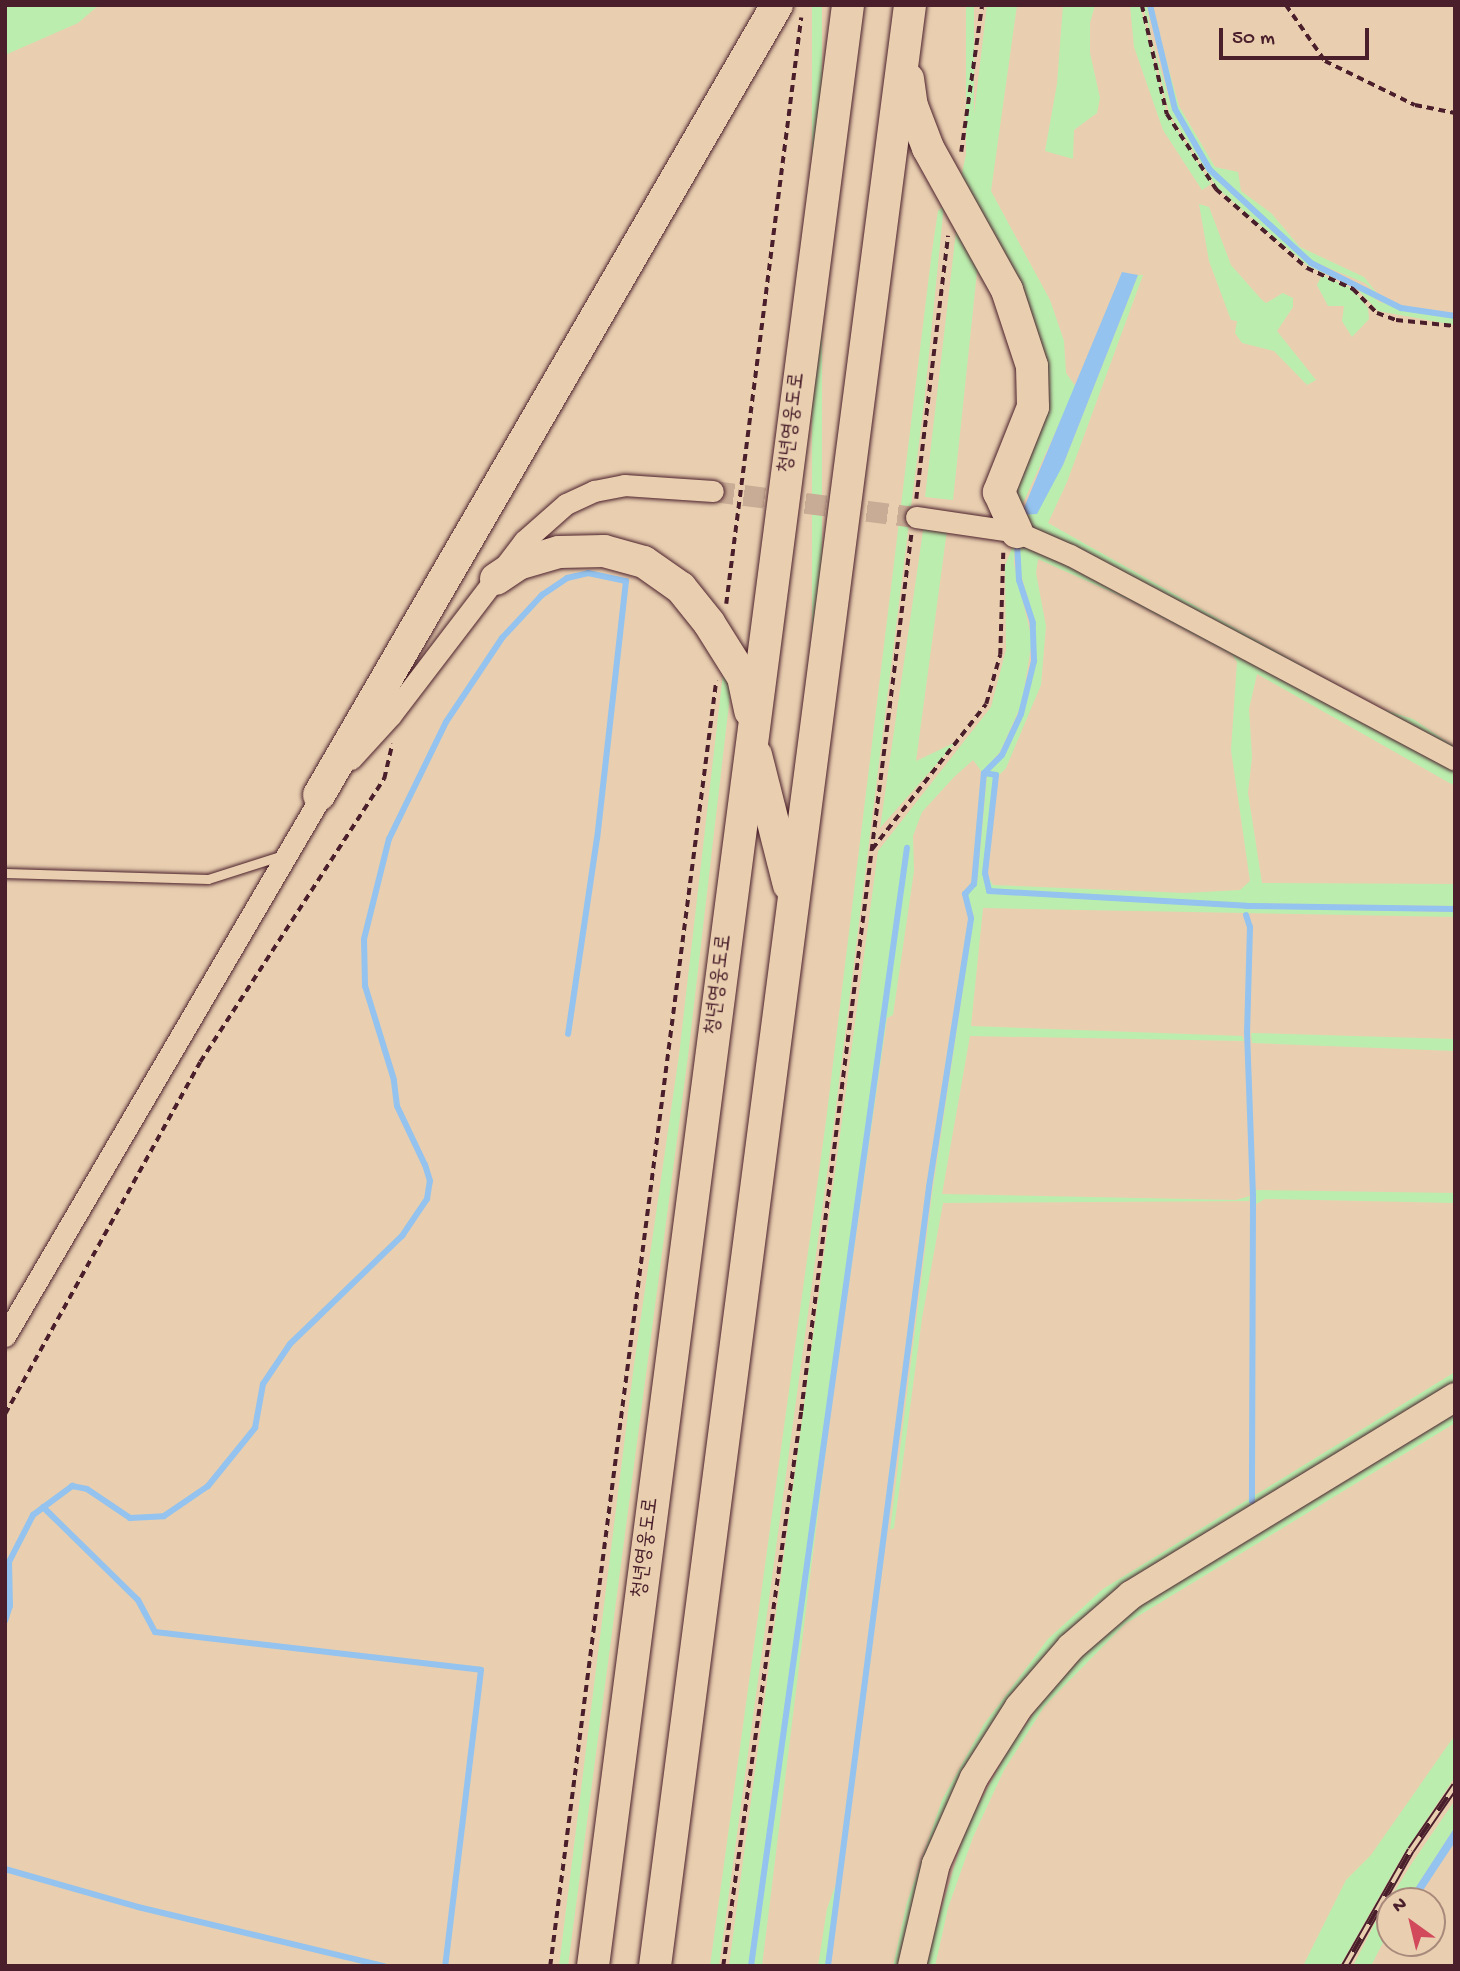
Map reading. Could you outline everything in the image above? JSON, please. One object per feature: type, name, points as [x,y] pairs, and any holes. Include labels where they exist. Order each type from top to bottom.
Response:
[{"type":"highway","points":[[319,794],[777,5]]},
{"type":"highway","name":"청년영웅도로","points":[[593,1966],[848,5]]},
{"type":"highway","points":[[654,1966],[909,5]]},
{"type":"highway","points":[[904,48],[912,106],[928,148],[1007,290],[1032,366],[1033,407],[999,492],[1017,532]]},
{"type":"highway","points":[[496,579],[518,564],[559,552],[625,554],[664,573],[681,588],[743,677],[752,740],[793,900]]},
{"type":"main road","points":[[912,1966],[936,1864],[974,1778],[1018,1707],[1071,1647],[1139,1589],[1455,1397]]},
{"type":"street","points":[[5,1336],[288,853],[319,794],[391,715],[541,525],[566,504],[594,491],[624,485],[713,491]]},
{"type":"street","points":[[914,516],[1017,532],[1070,555],[1455,760]]},
{"type":"lane","points":[[5,873],[208,879],[288,853]]},
{"type":"path","points":[[550,1966],[802,5]]},
{"type":"path","points":[[953,193],[982,5]]},
{"type":"path","points":[[1142,5],[1167,114],[1216,189],[1307,268],[1353,289],[1377,313],[1396,320],[1455,326]]},
{"type":"path","points":[[1286,5],[1325,61],[1415,105],[1455,113]]},
{"type":"path","points":[[723,1966],[804,1383],[948,233]]},
{"type":"path","points":[[870,851],[986,704],[1000,655],[1001,560],[1006,541],[1017,532]]},
{"type":"path","points":[[5,1414],[200,1062],[384,779],[396,721],[391,715]]},
{"type":"green space","points":[[5,5],[99,5],[78,23],[5,55]]},
{"type":"green space","points":[[812,5],[822,5],[822,644],[812,644]]},
{"type":"green space","points":[[966,5],[974,5],[974,166],[966,166]]},
{"type":"green space","points":[[987,5],[1017,5],[991,191],[1050,300],[1064,341],[1066,373],[1076,387],[1018,514],[1063,465],[1138,275],[1143,275],[1067,482],[1048,523],[1376,707],[1413,719],[1455,747],[1455,752],[1019,522],[1009,501],[1038,424],[959,186],[973,123]]},
{"type":"green space","points":[[1063,5],[1095,5],[1090,23],[1090,53],[1100,98],[1097,113],[1074,130],[1073,159],[1045,151],[1057,84]]},
{"type":"green space","points":[[1130,5],[1140,5],[1167,114],[1211,184],[1202,190],[1163,130],[1134,47]]},
{"type":"green space","points":[[1143,5],[1147,5],[1151,36],[1172,109],[1209,171],[1310,264],[1363,287],[1379,302],[1455,318],[1455,325],[1378,311],[1355,287],[1308,266],[1217,188],[1169,113]]},
{"type":"green space","points":[[1151,5],[1179,106],[1215,167],[1238,172],[1241,191],[1271,213],[1300,247],[1364,277],[1381,298],[1365,283],[1312,261],[1211,169],[1176,108],[1155,35]]},
{"type":"green space","points":[[1199,204],[1209,207],[1231,265],[1261,299],[1266,303],[1283,293],[1293,298],[1293,307],[1277,331],[1316,380],[1307,385],[1274,351],[1242,343],[1235,333],[1237,321],[1231,320],[1209,261]]},
{"type":"green space","points":[[944,205],[924,403],[834,1122],[719,1966],[710,1966],[826,1121],[932,251],[938,211]]},
{"type":"green space","points":[[958,215],[1011,317],[977,272],[953,500],[925,497]]},
{"type":"green space","points":[[1322,275],[1353,289],[1368,308],[1369,319],[1352,337],[1342,321],[1344,306],[1328,306],[1317,285]]},
{"type":"green space","points":[[924,524],[947,530],[916,761],[956,742],[880,828]]},
{"type":"green space","points":[[1019,539],[1455,771],[1455,786],[1257,674],[1249,709],[1252,757],[1248,793],[1262,883],[1455,884],[1455,906],[1239,903],[990,889],[986,873],[993,885],[1185,893],[1240,890],[1250,881],[1231,750],[1237,662],[1232,655],[1129,600],[1038,559],[1036,573],[1046,626],[1041,685],[1006,768],[997,777],[997,773],[987,772],[1004,755],[1023,715],[1036,661],[1035,622],[1019,568]]},
{"type":"green space","points":[[1015,540],[1014,564],[1032,640],[1022,703],[1000,752],[982,772],[973,760],[954,777],[922,812],[913,836],[914,871],[893,1015],[887,1018],[830,1416],[762,1966],[729,1966],[878,851],[991,707],[1006,650],[1005,566]]},
{"type":"green space","points":[[724,665],[731,687],[688,1056],[568,1966],[559,1966],[634,1365],[679,1055]]},
{"type":"green space","points":[[987,775],[994,776],[983,873],[988,893],[1240,907],[1455,912],[1455,917],[983,908],[971,1026],[1242,1036],[1244,1041],[970,1036],[942,1194],[1236,1200],[1250,1196],[1249,1201],[943,1203],[922,1318],[894,1528],[890,1530],[932,1194],[974,916],[967,896],[977,884]]},
{"type":"green space","points":[[1251,1033],[1455,1039],[1455,1051],[1252,1043]]},
{"type":"green space","points":[[1255,1190],[1455,1193],[1455,1203],[1265,1199],[1256,1204]]},
{"type":"green space","points":[[1455,1372],[1455,1385],[1031,1673],[903,1966],[893,1966],[907,1902],[942,1800],[984,1724],[1048,1639],[1103,1589]]},
{"type":"green space","points":[[1455,1410],[1455,1423],[1125,1624],[1062,1688],[1044,1707],[1004,1770],[973,1837],[948,1908],[935,1966],[924,1966],[966,1828],[1009,1748],[1061,1674],[1139,1606]]},
{"type":"green space","points":[[1455,1735],[1455,1777],[1385,1887],[1376,1887],[1376,1903],[1340,1966],[1303,1966],[1346,1880],[1371,1855]]},
{"type":"green space","points":[[1455,1800],[1455,1827],[1416,1887],[1397,1887]]},
{"type":"green space","points":[[836,1884],[826,1966],[818,1966],[827,1909]]},
{"type":"green space","points":[[1375,1923],[1376,1956],[1371,1966],[1353,1966]]},
{"type":"water","points":[[1122,272],[1138,275],[1063,465],[1037,514],[1021,515]]},
{"type":"water","points":[[1455,1827],[1455,1842],[1425,1887],[1416,1887]]},
{"type":"waterway","points":[[1150,5],[1175,109],[1210,170],[1311,263],[1401,308],[1455,316]]},
{"type":"waterway","points":[[828,1966],[929,1187],[971,918],[965,894],[974,884],[984,773],[1002,755],[1021,714],[1034,661],[1033,623],[1019,580],[1017,547]]},
{"type":"waterway","points":[[5,1621],[10,1606],[9,1562],[33,1515],[72,1486],[87,1489],[130,1518],[164,1516],[208,1486],[255,1428],[263,1384],[290,1344],[402,1236],[427,1199],[430,1181],[397,1106],[394,1080],[365,986],[364,939],[389,839],[446,722],[502,638],[542,595],[567,578],[588,573],[626,581],[597,838],[568,1034]]},
{"type":"waterway","points":[[984,773],[996,775],[985,873],[989,891],[1247,906],[1455,909]]},
{"type":"waterway","points":[[751,1966],[907,848]]},
{"type":"waterway","points":[[1246,915],[1250,927],[1247,1032],[1253,1196],[1252,1501]]},
{"type":"waterway","points":[[43,1507],[138,1600],[155,1632],[481,1670],[445,1966]]},
{"type":"waterway","points":[[5,1869],[138,1907],[384,1966]]},
{"type":"tunnel","points":[[713,491],[916,517]]},
{"type":"railway","points":[[1345,1966],[1411,1850],[1455,1786]]}]
